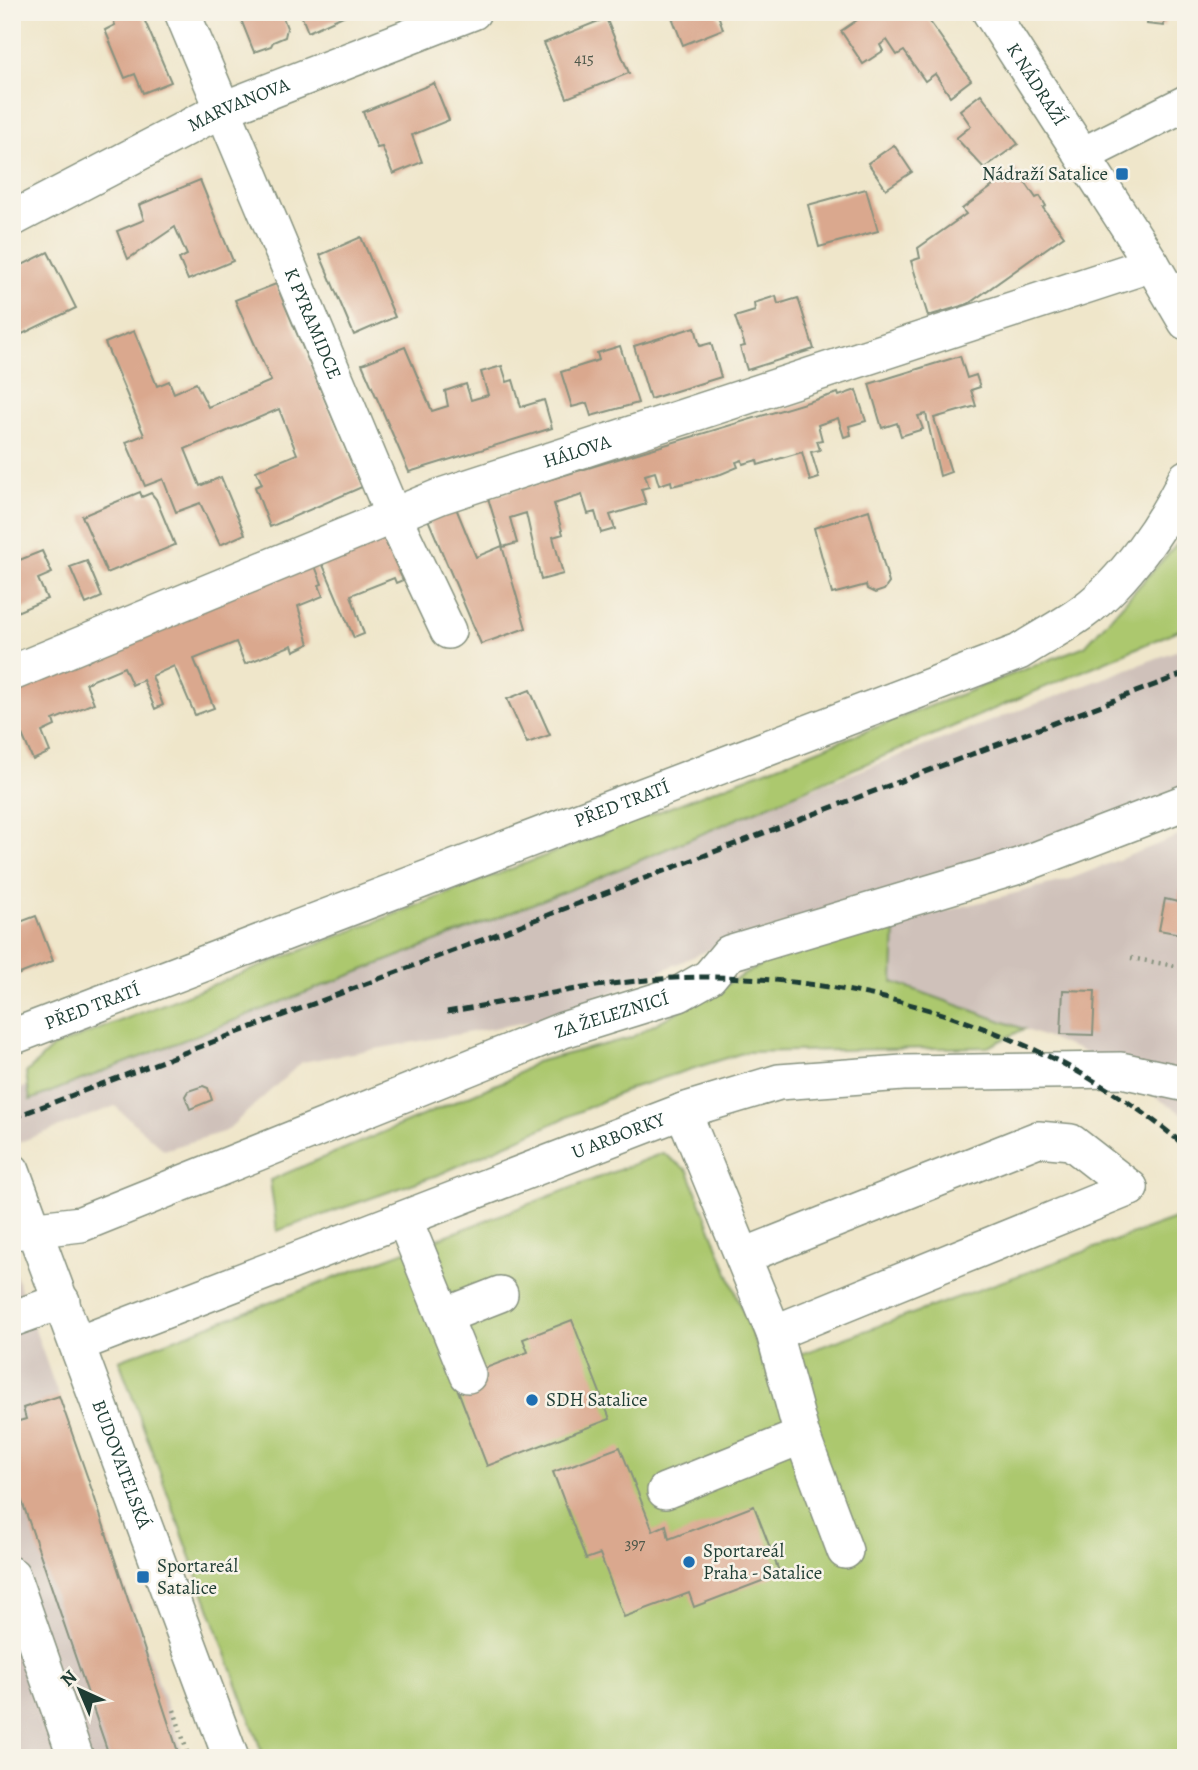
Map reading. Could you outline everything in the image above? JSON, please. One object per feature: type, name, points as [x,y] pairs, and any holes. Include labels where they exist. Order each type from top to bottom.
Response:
[{"type":"street","name":"K PYRAMIDCE","points":[[182,12],[393,515],[448,631]]},
{"type":"street","name":"MARVANOVA","points":[[12,219],[221,110],[473,12]]},
{"type":"street","name":"K NÁDRAŽÍ","points":[[990,12],[1153,264],[1186,322]]},
{"type":"street","points":[[1083,155],[1186,103]]},
{"type":"street","name":"HÁLOVA","points":[[12,673],[454,492],[1153,264]]},
{"type":"street","points":[[1178,508],[1186,478]]},
{"type":"street","name":"PŘED TRATÍ","points":[[12,1037],[1019,652],[1086,610],[1178,508]]},
{"type":"street","name":"ZA ŽELEZNICÍ","points":[[23,1229],[81,1224],[563,1030],[679,994],[709,977],[729,953],[1019,866],[1186,802]]},
{"type":"street","name":"U ARBORKY","points":[[78,1344],[683,1111],[779,1082],[904,1073],[1121,1070],[1186,1084]]},
{"type":"street","points":[[683,1111],[774,1333],[802,1436],[845,1551]]},
{"type":"street","points":[[744,1256],[1038,1139],[1071,1143],[1130,1188],[774,1333]]},
{"type":"street","name":"BUDOVATELSKÁ","points":[[12,1171],[23,1229],[62,1301],[231,1758]]},
{"type":"street","points":[[405,1220],[467,1375]]},
{"type":"street","points":[[444,1316],[500,1294]]},
{"type":"street","points":[[12,1319],[62,1301]]},
{"type":"street","points":[[665,1491],[802,1436]]},
{"type":"street","points":[[12,1575],[76,1758]]},
{"type":"path","points":[[1131,958],[1186,968]]},
{"type":"shaded area","points":[[1186,647],[1186,790],[1012,855],[717,946],[561,1016],[302,1062],[226,1131],[164,1150],[115,1106],[12,1145],[12,1092]]},
{"type":"shaded area","points":[[1186,833],[1186,1116],[1080,1050],[893,981],[895,924],[1070,879]]},
{"type":"shaded area","points":[[12,1264],[185,1758],[12,1758]]},
{"type":"green space","points":[[1186,534],[1186,627],[589,882],[30,1100],[26,1073],[53,1047],[1085,646]]},
{"type":"green space","points":[[895,924],[893,982],[1024,1029],[988,1047],[746,1052],[634,1087],[440,1174],[277,1231],[270,1180],[509,1079],[536,1062],[630,1038],[819,933]]},
{"type":"green space","name":"Sportareál Praha - Satalice","points":[[663,1153],[688,1171],[765,1367],[1186,1215],[1186,1758],[264,1758],[119,1360]]},
{"type":"building","points":[[130,12],[141,12],[171,82],[143,93],[135,74],[125,78],[105,30],[115,25],[113,19]]},
{"type":"building","points":[[238,12],[281,12],[287,28],[285,37],[254,52]]},
{"type":"building","points":[[300,12],[352,12],[308,32]]},
{"type":"building","points":[[670,12],[717,12],[723,29],[683,45]]},
{"type":"building","points":[[869,12],[923,12],[971,80],[950,96],[935,74],[925,81],[904,51],[897,55],[887,40],[880,45],[883,51],[863,64],[841,31]]},
{"type":"building","points":[[1148,12],[1165,12],[1164,26],[1147,24]]},
{"type":"building","points":[[606,18],[629,73],[567,98],[544,43]]},
{"type":"building","points":[[434,83],[449,120],[412,135],[422,162],[393,174],[382,147],[377,148],[363,112]]},
{"type":"building","points":[[981,94],[1018,144],[984,168],[956,138],[971,126],[960,110]]},
{"type":"building","points":[[894,145],[912,172],[886,189],[868,163]]},
{"type":"building","points":[[1016,169],[1036,198],[1040,196],[1046,206],[1043,208],[1064,236],[968,304],[928,316],[911,261],[920,258],[918,248],[966,214],[962,209]]},
{"type":"building","points":[[200,180],[233,261],[188,280],[179,259],[187,255],[175,227],[128,259],[117,231],[144,220],[139,205]]},
{"type":"building","points":[[866,189],[878,231],[819,247],[808,205]]},
{"type":"building","points":[[361,237],[395,317],[354,335],[320,255]]},
{"type":"building","points":[[48,252],[76,308],[12,339],[12,270]]},
{"type":"building","points":[[276,284],[362,487],[270,527],[255,487],[262,484],[256,471],[297,454],[279,409],[185,449],[200,486],[221,477],[245,534],[220,545],[200,503],[176,512],[163,479],[145,486],[126,442],[144,435],[105,343],[134,331],[157,386],[169,381],[174,393],[196,383],[208,407],[271,381],[235,300]]},
{"type":"building","points":[[776,296],[778,304],[798,298],[814,349],[747,370],[740,347],[745,346],[735,317],[755,311],[754,303]]},
{"type":"building","points":[[695,327],[700,346],[711,343],[721,377],[650,399],[634,346]]},
{"type":"building","points":[[620,346],[638,403],[591,416],[587,403],[572,407],[561,372],[599,360],[597,353]]},
{"type":"building","points":[[405,347],[432,411],[448,406],[445,391],[466,384],[471,400],[488,395],[481,372],[502,366],[507,382],[513,380],[521,407],[544,400],[552,428],[409,472],[362,364]]},
{"type":"building","points":[[960,356],[967,378],[976,375],[980,387],[971,390],[976,406],[934,418],[951,472],[940,476],[926,414],[918,416],[923,429],[901,436],[897,423],[882,428],[869,384]]},
{"type":"building","points":[[856,390],[866,421],[849,426],[851,435],[844,437],[838,418],[818,425],[822,440],[817,441],[820,450],[811,452],[819,478],[810,481],[802,452],[758,465],[757,460],[743,464],[742,460],[736,462],[738,467],[721,474],[672,486],[671,481],[659,485],[655,472],[645,475],[649,487],[641,489],[646,504],[610,515],[615,529],[601,533],[595,512],[588,514],[582,495],[554,504],[563,534],[553,537],[563,574],[541,580],[526,513],[510,518],[517,543],[503,547],[488,498],[838,393],[839,396]]},
{"type":"building","points":[[140,492],[142,497],[151,493],[156,499],[175,545],[107,573],[82,516]]},
{"type":"building","points":[[456,508],[476,557],[502,546],[526,628],[481,644],[427,517]]},
{"type":"building","points":[[869,510],[889,583],[884,590],[875,593],[867,589],[866,585],[832,594],[814,528]]},
{"type":"building","points":[[381,532],[403,580],[396,583],[394,578],[351,595],[364,634],[354,638],[320,558]]},
{"type":"building","points":[[42,551],[52,573],[38,579],[47,599],[12,614],[12,563]]},
{"type":"building","points":[[87,561],[102,597],[86,604],[70,567]]},
{"type":"building","points":[[313,561],[322,584],[319,585],[323,596],[298,606],[309,644],[294,651],[292,645],[245,664],[236,642],[194,659],[214,708],[195,715],[174,666],[152,676],[163,705],[155,709],[143,680],[132,685],[124,667],[86,683],[94,703],[53,720],[55,726],[42,732],[50,752],[33,760],[12,711],[12,688]]},
{"type":"building","points":[[530,690],[550,735],[527,743],[507,699]]},
{"type":"building","points":[[1180,889],[1186,890],[1186,935],[1159,930],[1165,899],[1178,902]]},
{"type":"building","points":[[36,916],[53,961],[12,977],[12,925]]},
{"type":"building","points":[[1063,990],[1095,991],[1093,1035],[1061,1034]]},
{"type":"building","points":[[203,1086],[208,1088],[212,1100],[190,1109],[185,1096],[188,1091]]},
{"type":"building","name":"SDH Satalice","points":[[572,1320],[610,1419],[487,1466],[454,1380],[528,1352],[523,1339]]},
{"type":"building","points":[[59,1396],[180,1758],[110,1758],[12,1472],[12,1423],[26,1419],[23,1408]]},
{"type":"building","name":"Sportareál Praha - Satalice","points":[[620,1447],[653,1531],[666,1525],[669,1539],[754,1506],[780,1574],[694,1607],[689,1593],[624,1617],[600,1554],[586,1559],[553,1472]]},
{"type":"railway","points":[[12,1118],[1186,673]]},
{"type":"railway","points":[[447,1012],[644,980],[710,977],[773,980],[837,988],[901,1002],[963,1021],[1024,1045],[1082,1074],[1136,1108],[1186,1147]]},
{"type":"place","name":"Nádraží Satalice","points":[[1122,174]]},
{"type":"place","name":"SDH Satalice","points":[[532,1400]]},
{"type":"place","name":"Sportareál Praha - Satalice","points":[[689,1562]]},
{"type":"place","name":"Sportareál Satalice","points":[[143,1577]]}]
